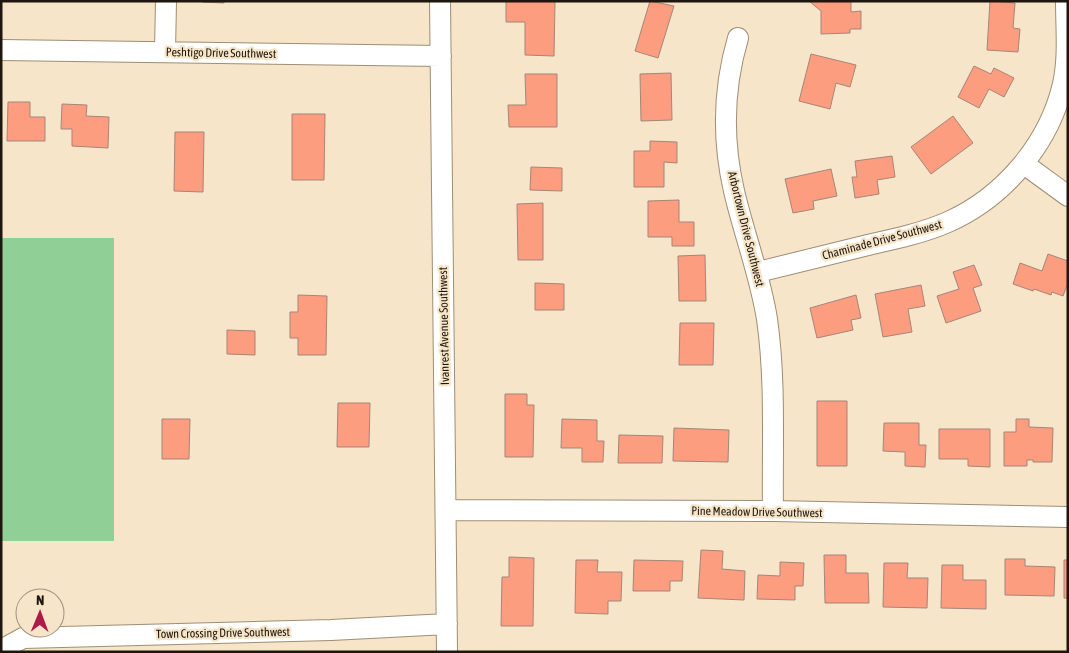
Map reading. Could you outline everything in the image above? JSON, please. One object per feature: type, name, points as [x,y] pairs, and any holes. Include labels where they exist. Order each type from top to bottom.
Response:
[{"type":"street","points":[[165,52],[166,1]]},
{"type":"street","name":"Ivanrest Avenue Southwest","points":[[440,1],[447,652]]},
{"type":"street","name":"Chaminade Drive Southwest","points":[[758,272],[904,236],[947,222],[980,204],[1008,181],[1024,164],[1050,121],[1062,84],[1067,56],[1066,1]]},
{"type":"street","name":"Arbortown Drive Southwest","points":[[738,38],[726,91],[727,150],[735,192],[758,272],[769,343],[773,511]]},
{"type":"street","name":"Peshtigo Drive Southwest","points":[[1,50],[441,56]]},
{"type":"street","points":[[1024,164],[1068,196]]},
{"type":"street","name":"Pine Meadow Drive Southwest","points":[[446,510],[773,511],[1068,517]]},
{"type":"street","name":"Town Crossing Drive Southwest","points":[[1,650],[23,638],[331,630],[447,624]]},
{"type":"green space","points":[[1,238],[114,238],[114,541],[1,541]]},
{"type":"building","points":[[224,1],[224,3],[202,2]]},
{"type":"building","points":[[506,1],[555,1],[554,56],[525,55],[525,22],[506,22]]},
{"type":"building","points":[[650,1],[674,6],[658,58],[635,51]]},
{"type":"building","points":[[809,1],[851,1],[851,12],[861,11],[861,29],[850,29],[850,33],[821,34],[821,11]]},
{"type":"building","points":[[990,1],[1015,3],[1013,28],[1020,29],[1018,52],[987,50]]},
{"type":"building","points":[[811,54],[856,65],[850,87],[836,83],[830,109],[799,101]]},
{"type":"building","points":[[974,66],[991,74],[994,68],[1014,78],[1004,97],[989,89],[979,108],[958,97]]},
{"type":"building","points":[[671,73],[672,120],[641,121],[640,74]]},
{"type":"building","points":[[525,74],[557,74],[557,127],[509,127],[508,105],[526,105]]},
{"type":"building","points":[[8,102],[30,102],[30,117],[45,117],[45,141],[7,141]]},
{"type":"building","points":[[62,104],[87,105],[86,116],[109,117],[108,148],[72,146],[72,129],[61,129]]},
{"type":"building","points":[[292,114],[325,114],[324,180],[292,180]]},
{"type":"building","points":[[953,116],[973,143],[931,174],[911,147]]},
{"type":"building","points":[[175,132],[204,132],[203,192],[174,191]]},
{"type":"building","points":[[650,141],[677,142],[677,163],[664,162],[664,187],[634,187],[634,151],[650,151]]},
{"type":"building","points":[[892,156],[895,177],[877,180],[879,194],[855,198],[852,177],[857,177],[855,161]]},
{"type":"building","points":[[531,167],[562,168],[562,191],[530,190]]},
{"type":"building","points":[[831,169],[837,196],[813,201],[814,209],[793,213],[785,179]]},
{"type":"building","points":[[679,200],[679,222],[694,222],[694,246],[672,246],[672,237],[648,237],[648,201]]},
{"type":"building","points":[[543,203],[543,260],[518,260],[517,204]]},
{"type":"building","points":[[1048,254],[1068,261],[1068,283],[1063,296],[1052,292],[1051,295],[1034,289],[1033,291],[1013,284],[1020,263],[1042,271]]},
{"type":"building","points":[[705,255],[706,301],[679,301],[678,256]]},
{"type":"building","points":[[974,265],[982,285],[973,288],[981,311],[946,323],[937,296],[959,289],[953,272]]},
{"type":"building","points":[[535,283],[564,284],[564,310],[535,310]]},
{"type":"building","points":[[921,285],[925,306],[908,309],[912,332],[883,337],[875,294]]},
{"type":"building","points":[[298,295],[327,296],[326,355],[298,355],[298,338],[290,338],[290,312],[298,312]]},
{"type":"building","points":[[856,295],[861,318],[851,320],[853,330],[817,338],[810,308]]},
{"type":"building","points":[[680,323],[714,323],[713,365],[679,365]]},
{"type":"building","points":[[227,330],[255,331],[255,355],[227,354]]},
{"type":"building","points":[[505,394],[527,394],[527,405],[534,405],[533,457],[505,457]]},
{"type":"building","points":[[817,401],[847,401],[847,466],[817,466]]},
{"type":"building","points":[[338,403],[370,403],[369,447],[337,447]]},
{"type":"building","points":[[162,419],[190,419],[189,459],[162,459]]},
{"type":"building","points":[[562,419],[597,420],[597,441],[604,441],[603,462],[582,462],[582,448],[561,448]]},
{"type":"building","points":[[1016,419],[1029,419],[1029,427],[1053,428],[1052,462],[1033,462],[1033,460],[1027,460],[1027,466],[1004,466],[1004,432],[1016,432]]},
{"type":"building","points":[[884,423],[919,423],[919,445],[926,445],[925,467],[905,466],[905,452],[883,451]]},
{"type":"building","points":[[674,428],[729,430],[728,462],[673,461]]},
{"type":"building","points":[[939,429],[990,429],[990,467],[968,466],[968,459],[939,459]]},
{"type":"building","points":[[619,435],[663,436],[662,463],[618,463]]},
{"type":"building","points":[[701,550],[723,551],[722,569],[745,571],[744,600],[698,598]]},
{"type":"building","points":[[824,555],[846,555],[846,573],[868,573],[869,603],[825,603]]},
{"type":"building","points":[[509,557],[534,558],[533,626],[501,626],[502,577],[509,577]]},
{"type":"building","points":[[1005,559],[1025,559],[1025,566],[1055,567],[1054,596],[1005,595]]},
{"type":"building","points":[[576,560],[598,560],[597,572],[622,572],[621,601],[608,601],[608,614],[575,613]]},
{"type":"building","points":[[634,560],[683,561],[682,581],[670,581],[670,591],[633,591]]},
{"type":"building","points":[[1064,560],[1068,560],[1068,598],[1064,598]]},
{"type":"building","points":[[780,562],[804,563],[803,586],[795,586],[795,600],[757,599],[758,575],[780,576]]},
{"type":"building","points":[[884,563],[908,563],[907,578],[928,578],[927,608],[883,607]]},
{"type":"building","points":[[942,565],[963,565],[963,580],[986,580],[986,609],[941,608]]}]
